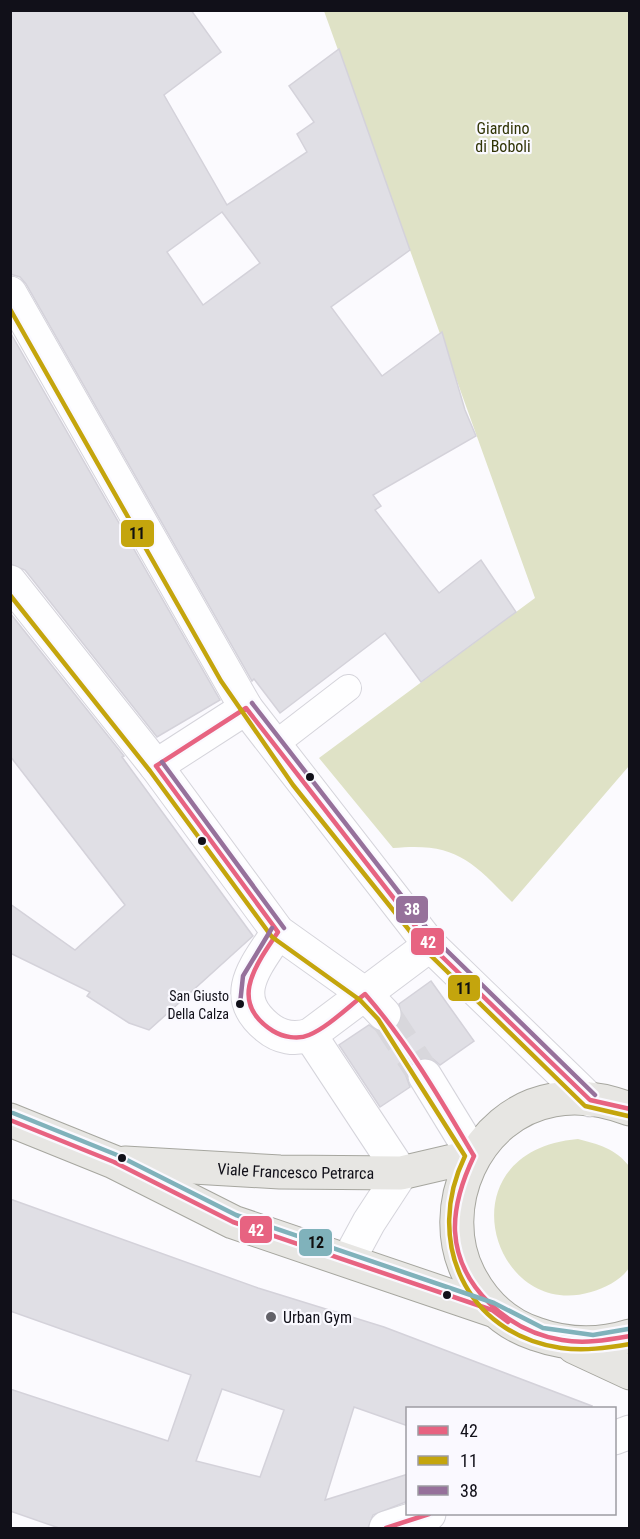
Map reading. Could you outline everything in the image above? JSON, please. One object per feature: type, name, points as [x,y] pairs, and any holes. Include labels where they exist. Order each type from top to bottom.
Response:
[{"type":"main road","points":[[615,1103],[551,1100],[524,1111],[494,1134],[474,1156],[458,1195],[457,1239],[461,1260],[474,1286],[492,1310],[526,1331],[598,1356],[630,1372]]},
{"type":"main road","name":"Viale Francesco Petrarca","points":[[10,1120],[114,1162],[233,1222],[349,1259],[492,1310]]},
{"type":"main road","name":"Viale Francesco Petrarca","points":[[114,1162],[272,1171],[401,1173],[474,1156]]},
{"type":"main road","points":[[564,1343],[607,1342],[630,1336]]},
{"type":"street","points":[[10,293],[246,708],[274,746],[430,945],[615,1103]]},
{"type":"street","points":[[10,582],[156,766],[278,932],[375,1004]]},
{"type":"street","points":[[156,766],[246,708]]},
{"type":"street","points":[[278,932],[250,979],[247,1005],[256,1018],[278,1034],[295,1038],[310,1035],[375,1004],[430,945]]},
{"type":"street","points":[[310,1035],[401,1173],[369,1221],[349,1259]]},
{"type":"street","points":[[425,1076],[474,1156]]},
{"type":"street","points":[[616,1438],[630,1432]]},
{"type":"street","points":[[386,1528],[426,1515]]},
{"type":"lane","points":[[274,746],[348,688]]},
{"type":"green space","name":"Giardino di Boboli","points":[[324,11],[629,11],[629,766],[512,902],[473,865],[447,851],[414,847],[393,848],[319,758],[535,598]]},
{"type":"green space","points":[[578,1139],[612,1151],[629,1166],[629,1268],[617,1280],[591,1292],[556,1295],[528,1282],[507,1260],[496,1231],[496,1201],[508,1172],[535,1150]]},
{"type":"building","points":[[10,10],[191,10],[221,52],[164,95],[227,205],[307,152],[297,134],[314,122],[289,86],[339,49],[410,250],[331,307],[382,376],[442,332],[465,410],[476,436],[373,495],[381,506],[375,510],[439,593],[481,560],[516,612],[421,682],[385,633],[280,713],[254,679],[252,681],[26,284],[20,277],[10,274]],"holes":[[[222,212],[260,263],[203,305],[167,252]]]},
{"type":"building","points":[[10,332],[220,700],[157,737],[25,570],[10,564]]},
{"type":"building","points":[[10,613],[124,756],[122,757],[253,936],[149,1030],[129,1023],[87,996],[90,992],[10,953],[10,904],[75,950],[125,905],[10,756]]},
{"type":"building","points":[[431,981],[474,1041],[440,1065],[433,1059],[425,1057],[415,1060],[408,1068],[406,1076],[410,1087],[380,1107],[339,1045],[369,1025],[379,1032],[389,1032],[396,1028],[402,1019],[399,1004]]},
{"type":"building","points":[[10,1199],[258,1288],[384,1327],[592,1406],[406,1407],[406,1425],[354,1407],[325,1500],[406,1475],[406,1502],[373,1515],[368,1528],[59,1528],[10,1511],[10,1389],[168,1441],[191,1375],[10,1311]],"holes":[[[222,1389],[284,1410],[260,1477],[196,1461]]]},
{"type":"tunnel","points":[[384,1014],[425,1076]]},
{"type":"transit line","name":"11","points":[[10,309],[221,681],[293,785],[425,950],[585,1106],[628,1116]]},
{"type":"transit line","name":"11","points":[[10,595],[150,771],[272,937],[360,1000],[378,1019],[465,1156],[453,1188],[449,1219],[452,1250],[462,1278],[478,1303],[500,1324],[528,1339],[561,1348],[596,1349],[630,1344]]},
{"type":"transit line","name":"38","points":[[252,703],[436,940],[595,1095]]},
{"type":"transit line","name":"42","points":[[630,1109],[590,1100],[430,945],[246,708],[156,766],[278,932],[261,957],[250,983],[251,1008],[259,1020],[281,1035],[295,1038],[305,1037],[323,1027],[365,994],[396,1032],[436,1093],[474,1156],[460,1192],[455,1231],[458,1251],[465,1270],[476,1288],[505,1316],[542,1335],[579,1342],[630,1336]]},
{"type":"transit line","name":"38","points":[[162,762],[284,928]]},
{"type":"transit line","name":"38","points":[[240,1004],[243,976],[272,928]]},
{"type":"transit line","name":"12","points":[[13,1113],[117,1155],[236,1215],[494,1303],[543,1328],[593,1335],[628,1329]]},
{"type":"transit line","name":"42","points":[[10,1120],[114,1162],[233,1222],[492,1310],[508,1322]]},
{"type":"transit line","name":"42","points":[[386,1528],[426,1515]]},
{"type":"place","name":"San Giusto Della Calza","points":[[240,1004]]},
{"type":"place","name":"Urban Gym","points":[[271,1317]]}]
